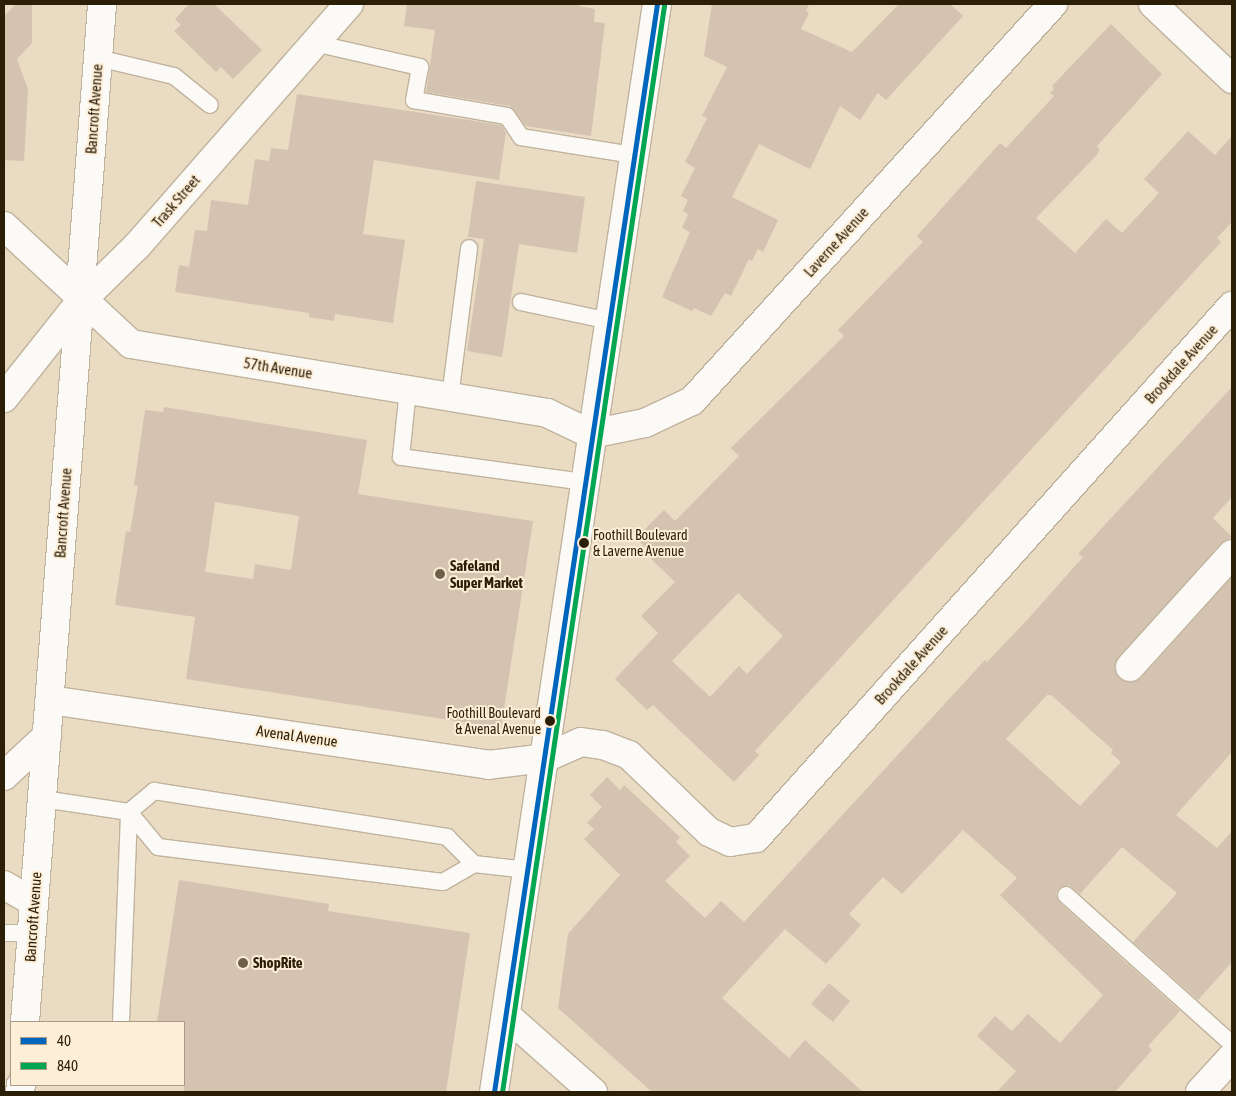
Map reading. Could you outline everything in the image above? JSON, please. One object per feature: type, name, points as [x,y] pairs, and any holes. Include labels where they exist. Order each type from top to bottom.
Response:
[{"type":"street","name":"Bancroft Avenue","points":[[25,1021],[102,4]]},
{"type":"street","name":"Trask Street","points":[[4,398],[81,300],[137,246],[349,4]]},
{"type":"street","points":[[494,1092],[545,758],[591,434],[610,321],[657,4]]},
{"type":"street","name":"Laverne Avenue","points":[[591,434],[645,423],[692,401],[1053,4]]},
{"type":"street","points":[[1153,4],[1232,79]]},
{"type":"street","name":"57th Avenue","points":[[4,226],[81,300],[132,344],[547,413],[591,434]]},
{"type":"street","name":"Brookdale Avenue","points":[[545,758],[581,742],[603,745],[629,756],[709,832],[730,842],[756,838],[1232,306]]},
{"type":"street","points":[[1130,667],[1232,554]]},
{"type":"street","name":"Avenal Avenue","points":[[50,700],[488,764],[545,758]]},
{"type":"street","points":[[4,776],[47,736]]},
{"type":"street","points":[[4,885],[34,902]]},
{"type":"street","points":[[506,1016],[593,1092]]},
{"type":"street","points":[[1200,1092],[1232,1057]]},
{"type":"lane","points":[[314,44],[420,67],[414,100],[507,116],[521,137],[634,156]]},
{"type":"lane","points":[[98,58],[174,76],[210,104]]},
{"type":"lane","points":[[450,397],[469,248]]},
{"type":"lane","points":[[521,302],[610,321]]},
{"type":"lane","points":[[408,390],[401,457],[584,482]]},
{"type":"lane","points":[[121,1021],[128,812],[154,791],[448,837],[474,864]]},
{"type":"lane","points":[[43,799],[128,812],[158,847],[443,882],[474,864],[528,870]]},
{"type":"lane","points":[[1066,895],[1232,1044]]},
{"type":"lane","points":[[4,933],[32,933]]},
{"type":"building","points":[[16,4],[32,4],[32,43],[17,59],[28,89],[24,161],[4,160],[4,16]]},
{"type":"building","points":[[189,4],[214,4],[262,50],[233,79],[221,67],[216,72],[174,31],[181,25],[175,19]]},
{"type":"building","points":[[407,4],[579,4],[579,6],[595,9],[594,22],[605,23],[591,136],[526,126],[509,106],[426,92],[435,30],[404,26]]},
{"type":"building","points":[[712,4],[809,4],[806,11],[809,13],[801,29],[852,52],[899,4],[950,4],[963,16],[886,100],[878,93],[860,120],[840,106],[810,169],[759,144],[732,197],[778,220],[763,252],[758,249],[752,261],[749,259],[731,296],[725,293],[711,316],[694,308],[692,311],[662,297],[690,232],[682,228],[688,214],[683,211],[688,200],[681,196],[695,168],[685,162],[707,118],[702,116],[727,67],[704,56]]},
{"type":"building","points":[[1111,24],[1162,74],[1097,146],[1100,149],[1096,156],[1036,218],[1075,253],[1106,219],[1122,233],[1159,193],[1144,179],[1188,131],[1215,155],[1232,136],[1232,222],[1217,238],[1221,242],[755,751],[759,755],[734,782],[653,705],[647,710],[615,679],[658,633],[641,616],[675,582],[644,552],[647,549],[636,538],[664,510],[675,521],[739,456],[731,448],[844,336],[838,330],[923,242],[917,236],[1000,143],[1006,148],[1054,96],[1050,93],[1054,89],[1052,86]],"holes":[[[738,593],[783,636],[747,674],[739,666],[710,697],[672,661]]]},
{"type":"building","points":[[297,94],[501,125],[506,133],[499,180],[374,160],[363,234],[405,240],[393,323],[335,314],[334,321],[309,317],[309,313],[175,292],[179,265],[189,267],[195,230],[207,231],[211,200],[248,205],[255,159],[269,161],[271,148],[288,150]]},
{"type":"building","points":[[476,181],[585,197],[577,253],[519,244],[502,357],[467,351],[484,239],[468,237]]},
{"type":"building","points":[[1232,387],[1232,497],[1213,518],[1232,537],[1220,544],[1115,664],[1120,679],[1134,682],[1141,678],[1232,577],[1232,752],[1176,815],[1217,848],[1232,831],[1232,962],[1198,1000],[1133,942],[1177,893],[1122,847],[1080,894],[1069,885],[1059,888],[1056,893],[1059,902],[1180,1011],[1148,1046],[1152,1050],[1115,1092],[997,1092],[1016,1071],[977,1036],[995,1016],[1012,1031],[1028,1014],[1060,1043],[1103,995],[1000,895],[1017,878],[963,830],[902,894],[883,877],[849,914],[861,925],[826,964],[785,929],[722,998],[789,1058],[805,1040],[863,1092],[652,1092],[558,1008],[568,934],[620,875],[584,839],[594,829],[587,823],[602,807],[590,795],[607,777],[620,790],[624,785],[680,837],[676,842],[690,856],[665,881],[705,918],[721,901],[744,922],[985,660],[987,662],[1027,620],[1083,557],[1078,554]],"holes":[[[1047,695],[1051,695],[1113,750],[1111,753],[1121,762],[1080,806],[1006,739]]]},
{"type":"building","points":[[164,407],[367,440],[358,494],[533,521],[501,728],[186,679],[195,617],[115,605],[126,531],[130,532],[138,486],[134,485],[145,410],[163,412]],"holes":[[[215,502],[299,516],[291,570],[255,564],[253,579],[205,572]]]},
{"type":"building","points":[[179,880],[329,904],[328,911],[470,933],[446,1092],[184,1092],[185,1021],[157,1021]]},
{"type":"building","points":[[829,983],[850,1001],[833,1022],[811,1004]]},
{"type":"transit line","name":"40","points":[[494,1092],[657,4]]},
{"type":"transit line","name":"840","points":[[502,1092],[664,5]]},
{"type":"place","name":"Foothill Boulevard & Laverne Avenue","points":[[584,543]]},
{"type":"place","name":"Safeland Super Market","points":[[440,574]]},
{"type":"place","name":"Foothill Boulevard & Avenal Avenue","points":[[550,721]]},
{"type":"place","name":"ShopRite","points":[[243,963]]}]
